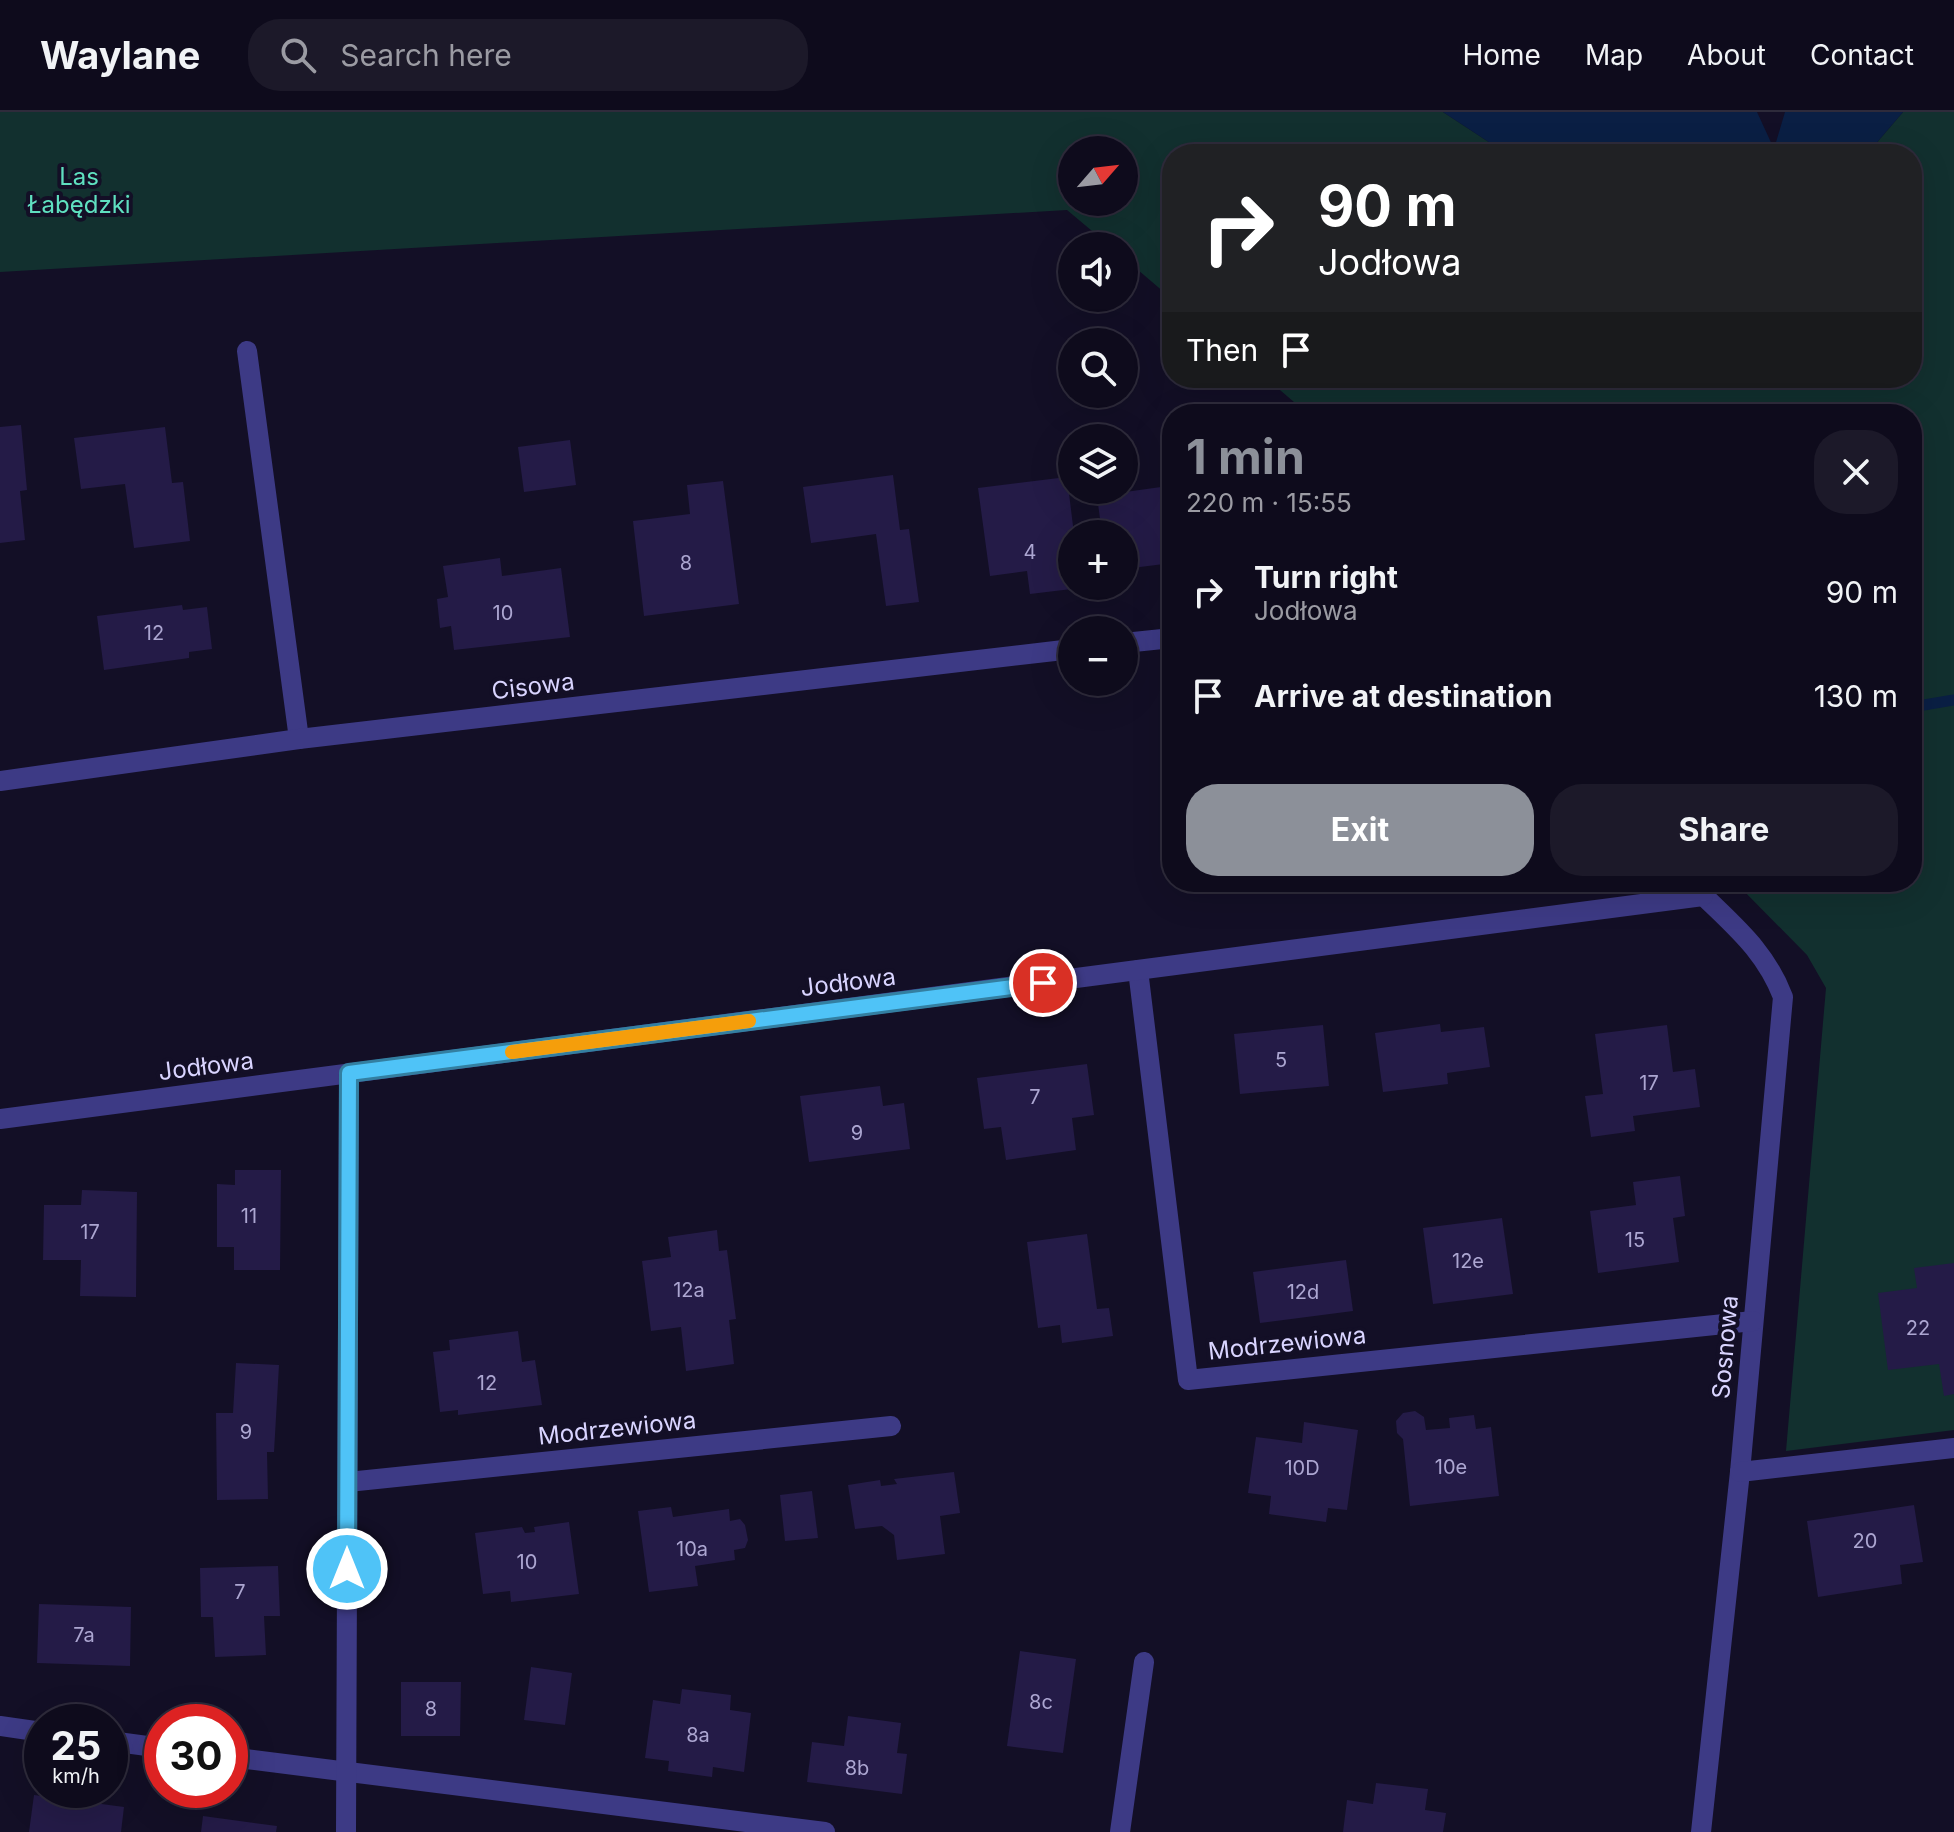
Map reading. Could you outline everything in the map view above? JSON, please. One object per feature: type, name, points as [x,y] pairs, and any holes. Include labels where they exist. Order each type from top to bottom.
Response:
[{"type":"street","points":[[247,351],[299,739]]},
{"type":"street","points":[[1138,642],[1162,639]]},
{"type":"street","name":"Cisowa","points":[[0,781],[299,739],[1058,651]]},
{"type":"street","name":"Jodłowa","points":[[0,1119],[1138,970],[1676,892]]},
{"type":"street","name":"Sosnowa","points":[[1700,892],[1757,947],[1773,971],[1783,997],[1740,1472],[1701,1832]]},
{"type":"street","name":"Modrzewiowa","points":[[1138,970],[1188,1380],[1753,1321]]},
{"type":"street","points":[[346,1832],[349,1073]]},
{"type":"street","name":"Modrzewiowa","points":[[348,1482],[891,1426]]},
{"type":"street","points":[[1740,1472],[1954,1448]]},
{"type":"street","points":[[1120,1832],[1144,1662]]},
{"type":"street","points":[[0,1726],[24,1729]]},
{"type":"street","points":[[248,1759],[825,1832]]},
{"type":"green space","name":"Las Łabędzki","points":[[0,112],[1443,112],[1492,144],[1162,144],[1162,290],[1138,270],[1138,232],[1093,232],[1074,216],[1138,216],[1138,136],[1058,136],[1058,211],[0,272]]},
{"type":"green space","points":[[1903,112],[1954,112],[1954,1430],[1786,1451],[1826,988],[1807,955],[1745,892],[1922,892],[1922,404],[1296,404],[1278,388],[1922,388],[1922,144],[1876,144]]},
{"type":"water","points":[[1443,112],[1757,112],[1772,144],[1492,144]]},
{"type":"water","points":[[1785,112],[1903,112],[1876,144],[1775,144]]},
{"type":"building","points":[[21,425],[27,490],[20,491],[25,540],[0,543],[0,427]]},
{"type":"building","points":[[165,427],[172,483],[183,482],[190,541],[134,548],[125,484],[81,489],[74,438]]},
{"type":"building","points":[[570,440],[576,485],[524,492],[518,447]]},
{"type":"building","points":[[893,475],[900,530],[909,529],[919,602],[886,606],[876,534],[811,543],[803,487]]},
{"type":"building","points":[[1058,478],[1058,504],[1070,504],[1072,520],[1058,520],[1058,591],[1030,594],[1027,571],[990,576],[978,488]]},
{"type":"building","points":[[723,481],[739,604],[644,616],[633,521],[690,514],[687,485]]},
{"type":"building","points":[[1162,487],[1162,564],[1138,567],[1138,520],[1100,520],[1098,504],[1138,504],[1138,490]]},
{"type":"building","points":[[500,558],[502,576],[561,568],[570,637],[454,650],[451,626],[440,628],[437,599],[448,597],[443,566]]},
{"type":"building","points":[[182,605],[183,610],[207,607],[212,649],[189,652],[189,658],[104,670],[97,616]]},
{"type":"building","points":[[1440,1024],[1441,1032],[1484,1027],[1490,1067],[1447,1073],[1448,1084],[1383,1092],[1375,1033]]},
{"type":"building","points":[[1323,1025],[1329,1086],[1240,1094],[1234,1034]]},
{"type":"building","points":[[1667,1025],[1673,1072],[1695,1069],[1700,1107],[1633,1116],[1635,1131],[1591,1137],[1585,1096],[1603,1094],[1595,1034]]},
{"type":"building","points":[[1087,1064],[1094,1115],[1072,1118],[1076,1150],[1006,1160],[1001,1127],[984,1129],[977,1078]]},
{"type":"building","points":[[880,1086],[883,1106],[904,1103],[910,1149],[809,1162],[800,1096]]},
{"type":"building","points":[[235,1170],[281,1170],[280,1270],[234,1270],[234,1247],[217,1247],[217,1184],[235,1185]]},
{"type":"building","points":[[1680,1176],[1685,1216],[1673,1218],[1679,1262],[1598,1273],[1590,1211],[1636,1205],[1633,1182]]},
{"type":"building","points":[[82,1190],[137,1192],[136,1297],[80,1296],[81,1260],[43,1260],[44,1205],[81,1205]]},
{"type":"building","points":[[1502,1218],[1513,1294],[1433,1304],[1423,1228]]},
{"type":"building","points":[[717,1230],[719,1251],[727,1250],[736,1319],[729,1320],[734,1364],[686,1371],[681,1327],[651,1331],[642,1261],[671,1257],[668,1237]]},
{"type":"building","points":[[1087,1234],[1097,1309],[1109,1308],[1113,1336],[1062,1343],[1060,1325],[1038,1328],[1027,1242]]},
{"type":"building","points":[[1346,1260],[1353,1311],[1260,1323],[1253,1272]]},
{"type":"building","points":[[1954,1263],[1954,1394],[1944,1396],[1939,1364],[1888,1370],[1878,1293],[1917,1288],[1914,1268]]},
{"type":"building","points":[[518,1331],[522,1362],[535,1360],[542,1405],[458,1415],[458,1410],[440,1412],[433,1352],[450,1350],[449,1340]]},
{"type":"building","points":[[236,1363],[279,1365],[274,1452],[267,1452],[268,1499],[217,1500],[216,1413],[233,1413]]},
{"type":"building","points":[[1415,1411],[1424,1417],[1426,1430],[1450,1428],[1449,1418],[1474,1415],[1476,1429],[1491,1427],[1499,1496],[1410,1506],[1403,1439],[1397,1433],[1396,1421],[1403,1413]]},
{"type":"building","points":[[1304,1422],[1358,1430],[1347,1510],[1328,1508],[1326,1522],[1269,1514],[1271,1496],[1248,1493],[1256,1437],[1302,1443]]},
{"type":"building","points":[[954,1472],[960,1513],[940,1516],[945,1554],[897,1560],[894,1535],[882,1526],[855,1529],[848,1485],[880,1480],[881,1486],[897,1484],[894,1479]]},
{"type":"building","points":[[812,1491],[818,1538],[785,1541],[780,1495]]},
{"type":"building","points":[[1914,1505],[1923,1562],[1900,1565],[1902,1584],[1818,1597],[1807,1521]]},
{"type":"building","points":[[671,1507],[673,1517],[729,1509],[730,1521],[740,1519],[745,1525],[748,1540],[745,1548],[734,1550],[735,1560],[695,1566],[698,1586],[649,1592],[638,1511]]},
{"type":"building","points":[[569,1522],[579,1594],[511,1602],[510,1591],[483,1594],[475,1533],[522,1527],[525,1533],[535,1532],[534,1527]]},
{"type":"building","points":[[278,1566],[280,1616],[264,1616],[266,1655],[215,1657],[213,1617],[201,1617],[200,1568]]},
{"type":"building","points":[[39,1604],[131,1607],[130,1666],[37,1663]]},
{"type":"building","points":[[1020,1651],[1076,1659],[1063,1753],[1007,1746]]},
{"type":"building","points":[[531,1667],[572,1673],[565,1725],[524,1720]]},
{"type":"building","points":[[401,1682],[461,1682],[460,1736],[401,1736]]},
{"type":"building","points":[[682,1689],[731,1695],[730,1710],[751,1713],[744,1772],[713,1767],[712,1777],[668,1771],[669,1761],[645,1758],[653,1700],[680,1704]]},
{"type":"building","points":[[848,1716],[901,1723],[897,1753],[907,1754],[902,1794],[807,1782],[812,1742],[844,1746]]},
{"type":"building","points":[[1376,1783],[1428,1789],[1425,1810],[1446,1813],[1443,1832],[1343,1832],[1347,1800],[1373,1804]]},
{"type":"building","points":[[32,1808],[124,1808],[121,1832],[29,1832]]},
{"type":"building","points":[[203,1816],[277,1826],[276,1832],[201,1832]]},
{"type":"waterway","points":[[1922,705],[1954,700]]},
{"type":"slow traffic","points":[[512,1052],[749,1021]]},
{"type":"route","points":[[347,1569],[349,1073],[1043,983]]}]
